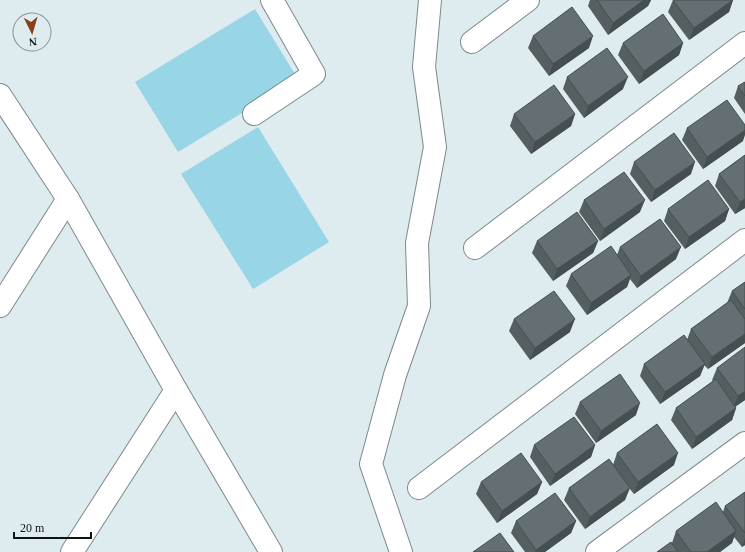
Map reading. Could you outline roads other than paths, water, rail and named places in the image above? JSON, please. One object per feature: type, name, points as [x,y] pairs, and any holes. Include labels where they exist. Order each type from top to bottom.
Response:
[{"type":"street","points":[[254,114],[314,74],[272,0]]},
{"type":"street","points":[[401,552],[371,464],[395,375],[419,306],[417,243],[435,146],[424,67],[430,0]]},
{"type":"street","points":[[472,42],[528,0]]},
{"type":"street","points":[[475,248],[745,43]]},
{"type":"street","points":[[0,94],[68,199],[270,552]]},
{"type":"street","points":[[0,306],[68,199]]},
{"type":"street","points":[[419,488],[745,240]]},
{"type":"street","points":[[72,552],[176,390]]},
{"type":"street","points":[[596,552],[745,443]]}]
